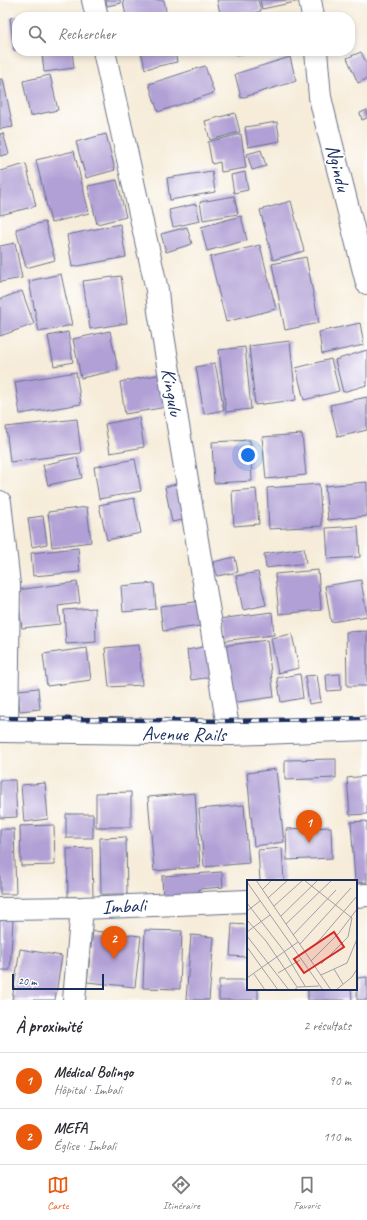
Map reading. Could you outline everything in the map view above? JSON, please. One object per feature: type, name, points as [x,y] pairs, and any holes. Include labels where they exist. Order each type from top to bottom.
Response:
[{"type":"street","points":[[93,0],[96,12]]},
{"type":"street","points":[[310,0],[312,12]]},
{"type":"street","name":"Kingulu","points":[[105,56],[157,290],[158,311],[225,705],[232,734]]},
{"type":"street","name":"Ngindu","points":[[316,56],[320,97],[367,283]]},
{"type":"street","points":[[0,502],[9,585],[4,731]]},
{"type":"street","name":"Avenue Rails","points":[[4,731],[232,734],[367,729]]},
{"type":"street","points":[[357,896],[367,895]]},
{"type":"street","name":"Imbali","points":[[0,909],[82,908],[247,901]]},
{"type":"street","points":[[74,1000],[82,908]]},
{"type":"building","points":[[106,0],[120,0],[121,3],[107,6]]},
{"type":"building","points":[[123,0],[164,0],[166,12],[125,12]]},
{"type":"building","points":[[217,0],[258,0],[261,11],[257,12],[220,12]]},
{"type":"building","points":[[260,0],[300,0],[300,1],[262,9]]},
{"type":"building","points":[[10,18],[12,18],[12,34]]},
{"type":"building","points":[[361,52],[367,64],[367,79],[358,83],[347,58],[355,56]]},
{"type":"building","points":[[42,56],[73,56],[74,68],[44,72]]},
{"type":"building","points":[[142,56],[176,56],[177,62],[145,69]]},
{"type":"building","points":[[290,57],[296,81],[241,98],[235,74]]},
{"type":"building","points":[[205,66],[214,93],[158,112],[149,84]]},
{"type":"building","points":[[50,75],[58,110],[30,116],[23,81]]},
{"type":"building","points":[[0,79],[3,79],[13,127],[0,129]]},
{"type":"building","points":[[367,110],[367,118],[362,120],[360,113]]},
{"type":"building","points":[[235,113],[240,132],[210,140],[205,121]]},
{"type":"building","points":[[277,122],[280,141],[248,147],[245,127]]},
{"type":"building","points":[[3,133],[9,154],[0,156],[0,134]]},
{"type":"building","points":[[106,134],[115,170],[86,178],[76,142]]},
{"type":"building","points":[[241,134],[246,168],[221,172],[220,162],[212,164],[208,142]]},
{"type":"building","points":[[261,150],[266,166],[252,170],[247,154]]},
{"type":"building","points":[[74,151],[89,213],[51,223],[36,160]]},
{"type":"building","points":[[26,164],[36,206],[0,215],[0,171]]},
{"type":"building","points":[[212,171],[215,192],[170,200],[167,178]]},
{"type":"building","points":[[245,172],[248,190],[234,193],[231,175]]},
{"type":"building","points":[[117,180],[126,217],[97,224],[88,186]]},
{"type":"building","points":[[234,196],[238,214],[203,220],[200,202]]},
{"type":"building","points":[[291,201],[304,251],[273,260],[260,210]]},
{"type":"building","points":[[196,204],[200,221],[173,227],[169,210]]},
{"type":"building","points":[[241,216],[247,240],[207,251],[201,227]]},
{"type":"building","points":[[45,222],[55,260],[26,268],[16,229]]},
{"type":"building","points":[[120,224],[126,257],[72,267],[67,235]]},
{"type":"building","points":[[187,227],[192,244],[166,252],[161,234]]},
{"type":"building","points":[[15,243],[22,278],[0,282],[0,246]]},
{"type":"building","points":[[260,245],[276,309],[226,322],[210,257]]},
{"type":"building","points":[[306,257],[319,323],[285,330],[272,264]]},
{"type":"building","points":[[61,274],[72,325],[39,332],[29,281]]},
{"type":"building","points":[[121,276],[127,323],[90,329],[83,281]]},
{"type":"building","points":[[22,291],[34,324],[0,336],[0,299]]},
{"type":"building","points":[[360,323],[364,345],[322,354],[319,332]]},
{"type":"building","points":[[110,331],[118,370],[81,378],[73,339]]},
{"type":"building","points":[[68,332],[73,362],[54,366],[48,336]]},
{"type":"building","points":[[290,341],[296,400],[255,405],[249,346]]},
{"type":"building","points":[[245,347],[251,409],[226,412],[219,350]]},
{"type":"building","points":[[367,350],[367,385],[343,392],[335,360]]},
{"type":"building","points":[[331,359],[339,391],[304,400],[296,368]]},
{"type":"building","points":[[215,363],[224,410],[204,414],[196,367]]},
{"type":"building","points":[[76,372],[81,404],[20,414],[15,382]]},
{"type":"building","points":[[162,374],[167,407],[125,414],[120,382]]},
{"type":"building","points":[[367,397],[367,430],[338,437],[330,405]]},
{"type":"building","points":[[139,417],[144,447],[110,453],[105,424]]},
{"type":"building","points":[[77,419],[81,453],[10,462],[6,427]]},
{"type":"building","points":[[302,434],[306,475],[266,479],[262,437]]},
{"type":"building","points":[[250,440],[252,481],[214,483],[212,442]]},
{"type":"building","points":[[77,457],[82,478],[48,485],[43,465]]},
{"type":"building","points":[[135,459],[141,491],[99,499],[94,467]]},
{"type":"building","points":[[367,482],[367,516],[328,520],[325,486]]},
{"type":"building","points":[[180,483],[188,519],[172,522],[165,487]]},
{"type":"building","points":[[319,484],[322,526],[269,529],[267,488]]},
{"type":"building","points":[[256,489],[259,524],[234,526],[232,491]]},
{"type":"building","points":[[134,498],[141,533],[107,540],[99,505]]},
{"type":"building","points":[[87,507],[91,542],[52,547],[48,512]]},
{"type":"building","points":[[43,516],[47,544],[32,547],[28,518]]},
{"type":"building","points":[[358,526],[360,557],[328,559],[326,528]]},
{"type":"building","points":[[78,548],[80,572],[33,576],[31,553]]},
{"type":"building","points":[[304,548],[306,563],[266,568],[264,554]]},
{"type":"building","points":[[235,557],[238,572],[217,576],[213,562]]},
{"type":"building","points":[[318,570],[321,610],[279,614],[275,574]]},
{"type":"building","points":[[258,572],[266,605],[243,610],[236,576]]},
{"type":"building","points":[[361,580],[367,616],[331,622],[325,586]]},
{"type":"building","points":[[77,582],[80,603],[58,606],[60,624],[22,628],[17,590]]},
{"type":"building","points":[[154,583],[156,609],[123,612],[121,586]]},
{"type":"building","points":[[204,601],[207,625],[163,631],[160,606]]},
{"type":"building","points":[[95,608],[96,642],[66,644],[64,610]]},
{"type":"building","points":[[272,612],[274,635],[221,641],[219,619]]},
{"type":"building","points":[[367,631],[367,686],[347,686],[346,632]]},
{"type":"building","points":[[292,634],[299,668],[278,673],[271,638]]},
{"type":"building","points":[[267,640],[274,697],[230,703],[222,646]]},
{"type":"building","points":[[139,645],[142,685],[109,687],[105,648]]},
{"type":"building","points":[[208,646],[212,677],[191,680],[187,650]]},
{"type":"building","points":[[87,648],[91,680],[47,686],[43,654]]},
{"type":"building","points":[[300,674],[303,698],[281,702],[277,678]]},
{"type":"building","points":[[340,674],[341,690],[327,691],[326,675]]},
{"type":"building","points":[[317,675],[321,702],[309,704],[305,676]]},
{"type":"building","points":[[38,688],[40,709],[20,711],[18,690]]},
{"type":"building","points":[[336,759],[336,778],[285,780],[285,760]]},
{"type":"building","points":[[276,769],[284,842],[254,846],[247,773]]},
{"type":"building","points":[[367,776],[367,814],[350,815],[347,778]]},
{"type":"building","points":[[0,780],[15,780],[17,817],[0,818]]},
{"type":"building","points":[[45,783],[48,819],[24,822],[21,785]]},
{"type":"building","points":[[131,792],[131,827],[96,827],[96,793]]},
{"type":"building","points":[[195,793],[200,867],[154,871],[148,797]]},
{"type":"building","points":[[244,805],[249,863],[204,867],[199,809]]},
{"type":"building","points":[[66,814],[93,814],[93,838],[66,838]]},
{"type":"building","points":[[367,821],[367,882],[357,883],[357,880],[355,880],[351,822]]},
{"type":"building","points":[[54,825],[55,865],[21,866],[20,826]]},
{"type":"building","points":[[331,827],[332,858],[287,860],[286,829]]},
{"type":"building","points":[[0,829],[14,829],[16,894],[0,894]]},
{"type":"building","points":[[126,837],[127,894],[101,894],[100,838]]},
{"type":"building","points":[[92,848],[93,897],[68,897],[67,849]]},
{"type":"building","points":[[282,848],[284,880],[260,880],[258,850]]},
{"type":"building","points":[[222,872],[223,887],[199,889],[199,895],[163,897],[162,876]]},
{"type":"building","points":[[0,919],[13,920],[10,970],[0,970]]},
{"type":"building","points":[[232,924],[247,925],[247,957],[230,956]]},
{"type":"building","points":[[145,930],[182,931],[180,989],[143,988]]},
{"type":"building","points":[[93,931],[141,936],[135,987],[87,982]]},
{"type":"building","points":[[191,935],[214,937],[209,1000],[186,1000]]},
{"type":"building","points":[[20,949],[62,956],[55,1000],[12,1000]]},
{"type":"building","points":[[367,977],[367,1000],[357,1000],[357,978]]},
{"type":"building","points":[[219,980],[247,980],[247,990],[258,990],[258,1000],[219,1000]]},
{"type":"building","points":[[308,990],[351,990],[352,1000],[308,1000]]},
{"type":"railway","points":[[0,718],[227,721],[367,718]]},
{"type":"place","name":"Médical Bolingo","points":[[309,843]]},
{"type":"place","name":"MEFA","points":[[114,959]]}]
